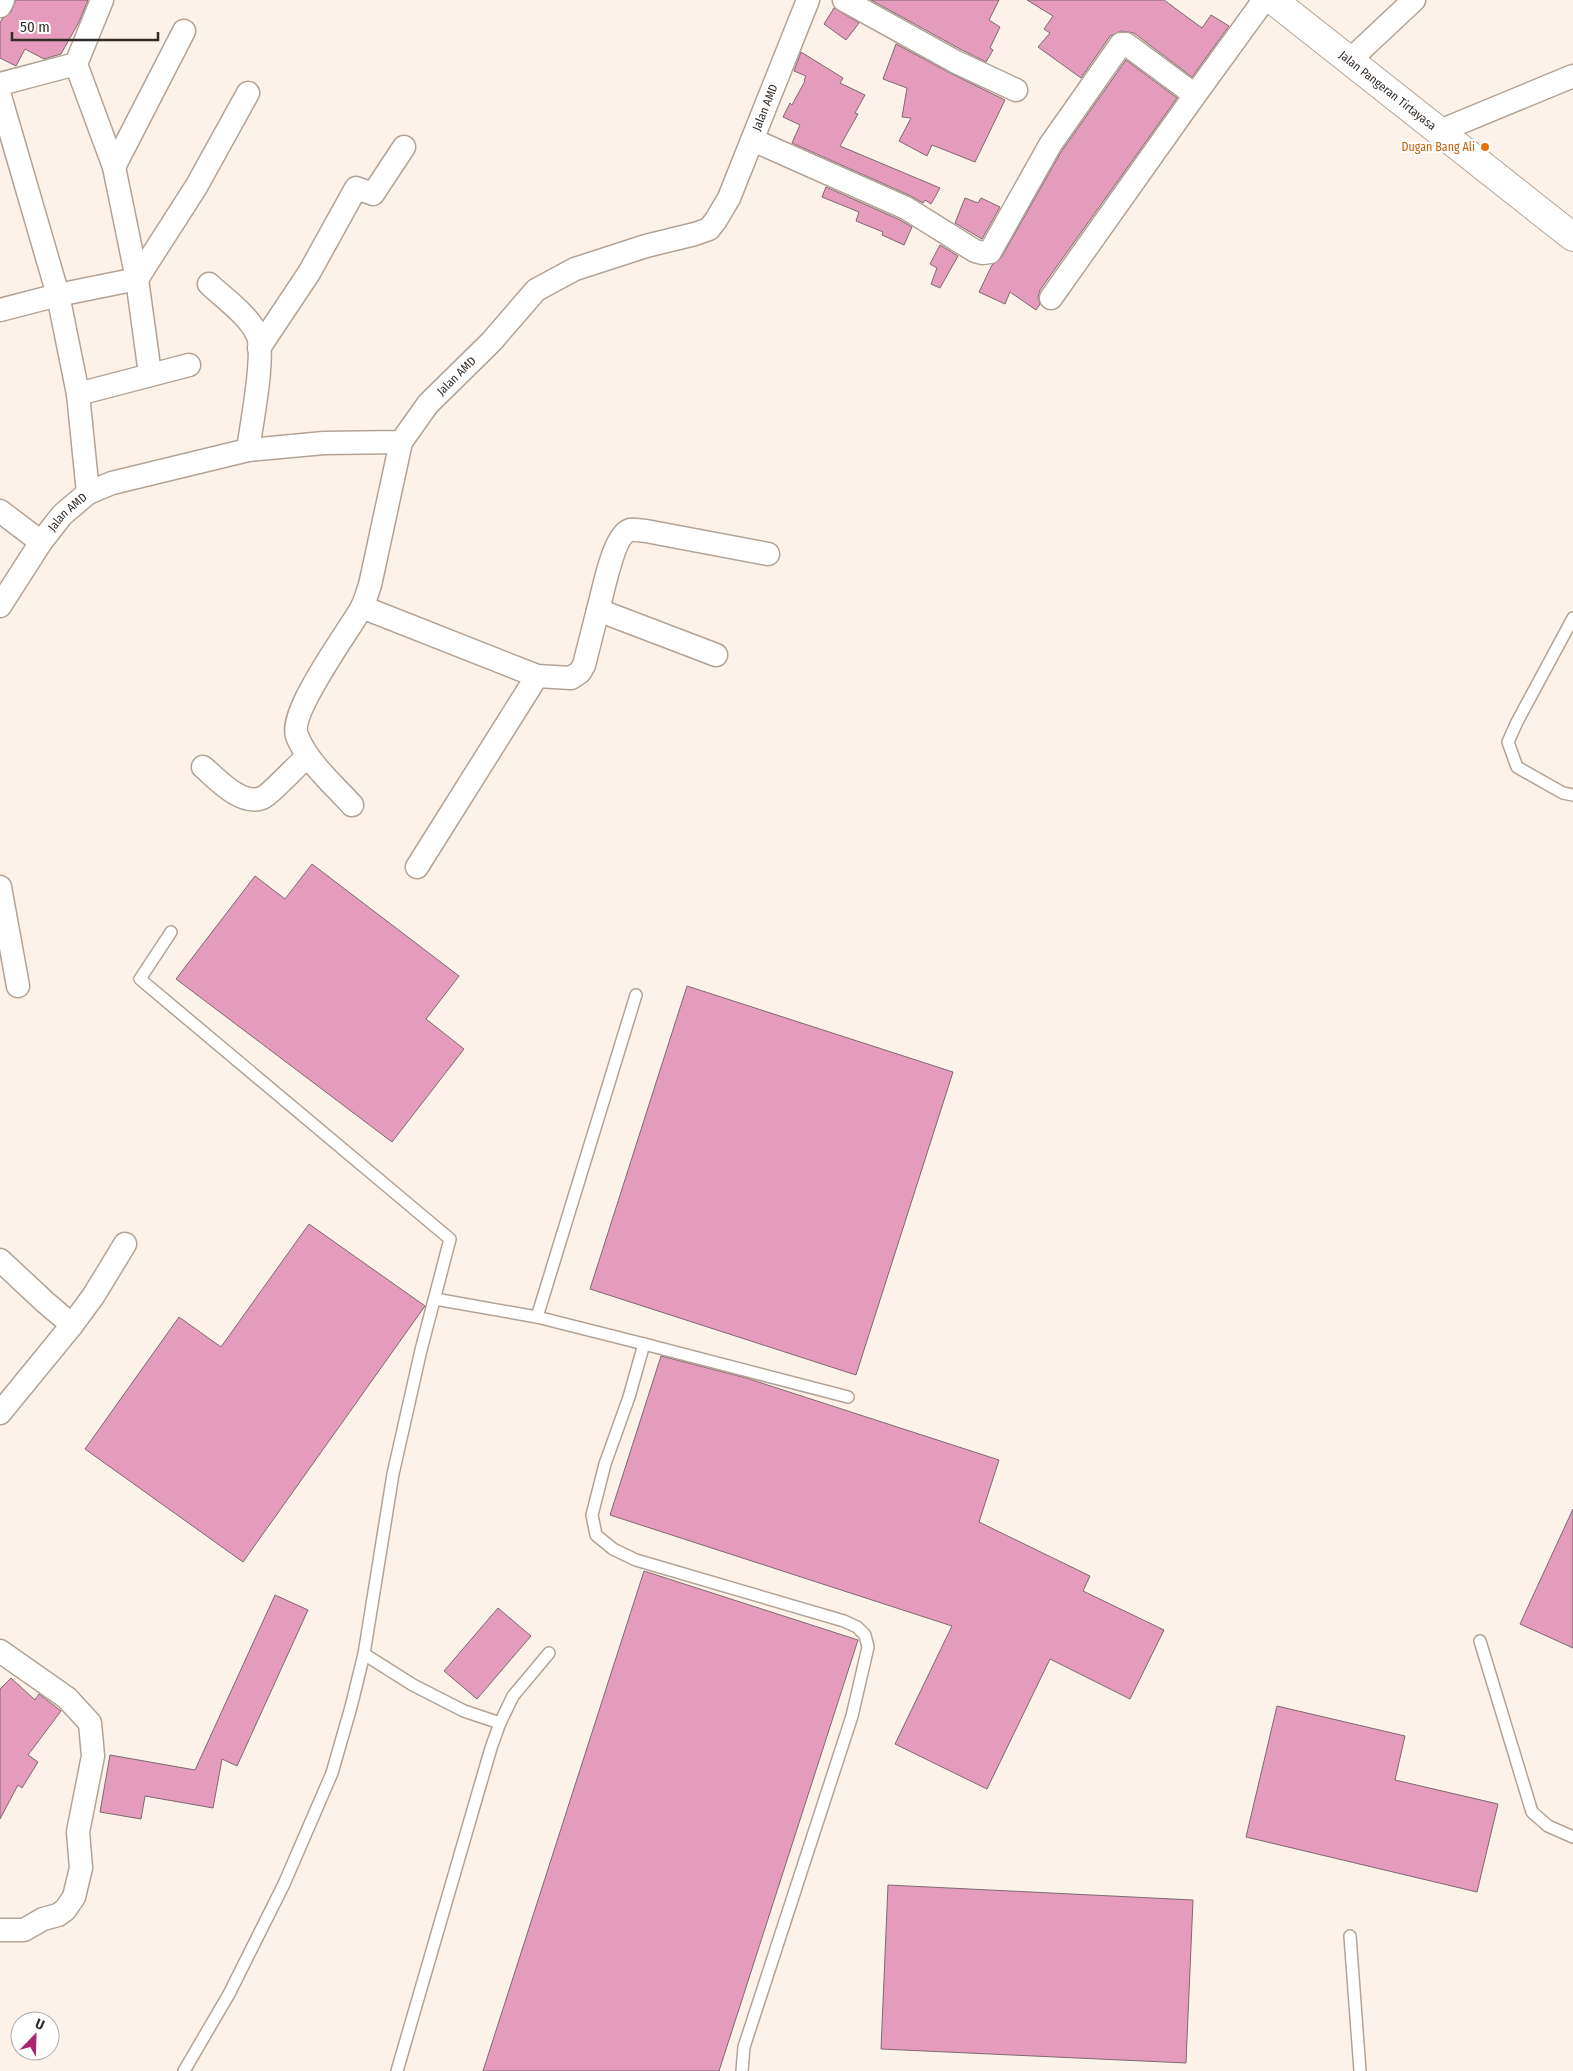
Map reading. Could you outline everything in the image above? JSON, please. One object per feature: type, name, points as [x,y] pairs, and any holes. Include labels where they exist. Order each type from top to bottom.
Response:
[{"type":"main road","name":"Jalan Pangeran Tirtayasa","points":[[1273,0],[1573,237]]},
{"type":"street","points":[[0,6],[3,0]]},
{"type":"street","points":[[102,0],[76,64],[114,167],[137,279],[150,374]]},
{"type":"street","name":"Jalan AMD","points":[[0,606],[41,542],[62,515],[88,493],[112,483],[248,450],[324,443],[401,442],[428,404],[492,341],[536,290],[575,269],[646,246],[709,229],[728,198],[738,170],[753,140],[786,50],[808,0]]},
{"type":"street","points":[[844,0],[956,62],[1016,90]]},
{"type":"street","points":[[1052,298],[1194,95],[1264,0]]},
{"type":"street","points":[[1350,61],[1414,0]]},
{"type":"street","points":[[114,167],[184,31]]},
{"type":"street","points":[[753,140],[906,208],[975,251],[983,253],[990,252],[1050,145],[1121,44],[1126,44],[1194,95]]},
{"type":"street","points":[[0,84],[76,64]]},
{"type":"street","points":[[1440,131],[1573,76]]},
{"type":"street","points":[[0,310],[58,295],[137,279],[196,187],[248,93]]},
{"type":"street","points":[[0,96],[58,295],[78,394],[88,493]]},
{"type":"street","points":[[259,348],[309,273],[356,188],[373,194],[404,147]]},
{"type":"street","points":[[209,284],[250,323],[258,336],[260,360],[248,450]]},
{"type":"street","points":[[78,394],[189,365]]},
{"type":"street","points":[[352,805],[308,756],[296,734],[298,715],[309,691],[362,607],[370,584],[401,442]]},
{"type":"street","points":[[0,511],[41,542]]},
{"type":"street","points":[[362,607],[537,676],[571,678],[580,672],[584,665],[615,550],[620,537],[630,530],[646,531],[768,554]]},
{"type":"street","points":[[598,610],[716,655]]},
{"type":"street","points":[[417,867],[537,676]]},
{"type":"street","points":[[203,767],[236,793],[248,799],[263,798],[308,756]]},
{"type":"street","points":[[0,888],[2,913],[18,986]]},
{"type":"street","points":[[0,1413],[72,1325],[94,1295],[125,1244]]},
{"type":"street","points":[[0,1260],[72,1325]]},
{"type":"street","points":[[0,1651],[66,1698],[90,1723],[93,1756],[78,1832],[81,1868],[74,1897],[65,1910],[58,1915],[43,1919],[24,1930],[0,1930]]},
{"type":"lane","points":[[1573,618],[1508,742],[1517,766],[1563,794],[1573,794]]},
{"type":"lane","points":[[171,932],[140,979],[450,1239],[420,1350],[393,1474],[364,1654],[332,1773],[284,1884],[230,1994],[184,2071]]},
{"type":"lane","points":[[537,1317],[636,995]]},
{"type":"lane","points":[[435,1299],[537,1317],[848,1397]]},
{"type":"lane","points":[[644,1344],[629,1397],[605,1464],[592,1515],[596,1535],[613,1549],[636,1560],[844,1621],[857,1627],[865,1635],[868,1647],[852,1716],[744,2047],[742,2071]]},
{"type":"lane","points":[[1480,1641],[1532,1812],[1548,1826],[1573,1837]]},
{"type":"lane","points":[[364,1654],[413,1684],[464,1711],[500,1723]]},
{"type":"lane","points":[[397,2071],[491,1748],[500,1723],[513,1696],[549,1654]]},
{"type":"lane","points":[[1350,1936],[1360,2071]]},
{"type":"building","points":[[16,0],[88,0],[79,22],[61,54],[44,59],[25,49],[16,66],[0,58],[0,23],[11,12]]},
{"type":"building","points":[[871,0],[999,0],[989,20],[1000,27],[990,48],[993,50],[986,62]]},
{"type":"building","points":[[1027,0],[1164,0],[1202,28],[1211,15],[1229,26],[1192,77],[1134,33],[1121,31],[1110,36],[1081,78],[1038,47],[1050,33],[1044,29],[1053,16]]},
{"type":"building","points":[[834,8],[859,23],[846,40],[824,24]]},
{"type":"building","points":[[896,44],[1005,100],[975,162],[932,145],[927,156],[899,141],[911,118],[902,117],[907,88],[883,79]]},
{"type":"building","points":[[801,52],[843,78],[840,83],[865,95],[855,113],[858,114],[840,146],[940,188],[931,204],[925,200],[923,203],[792,143],[800,125],[783,117],[805,81],[806,76],[794,71]]},
{"type":"building","points":[[1126,60],[1177,98],[1040,290],[1038,297],[1040,304],[1036,310],[1010,292],[1005,304],[979,292],[992,265],[1001,258],[1061,152]]},
{"type":"building","points":[[826,187],[912,227],[904,245],[882,235],[883,232],[856,221],[859,212],[822,197]]},
{"type":"building","points":[[965,198],[978,203],[981,198],[1000,207],[982,239],[955,223]]},
{"type":"building","points":[[940,245],[958,256],[940,288],[931,284],[937,268],[930,264]]},
{"type":"building","points":[[312,864],[459,976],[426,1019],[464,1049],[392,1142],[176,979],[255,876],[285,899]]},
{"type":"building","points":[[687,986],[953,1072],[856,1375],[590,1289]]},
{"type":"building","points":[[309,1224],[425,1306],[243,1562],[85,1449],[179,1317],[221,1347]]},
{"type":"building","points":[[661,1356],[746,1378],[999,1460],[979,1522],[1090,1576],[1083,1591],[1164,1630],[1130,1699],[1050,1659],[987,1789],[895,1744],[952,1626],[610,1515]]},
{"type":"building","points":[[1573,1509],[1573,1648],[1520,1624]]},
{"type":"building","points":[[644,1571],[858,1640],[719,2071],[483,2071]]},
{"type":"building","points":[[275,1595],[308,1610],[237,1766],[222,1759],[213,1808],[145,1796],[141,1819],[100,1812],[110,1755],[195,1770]]},
{"type":"building","points":[[498,1608],[531,1636],[477,1699],[444,1671]]},
{"type":"building","points":[[11,1678],[35,1700],[39,1694],[61,1711],[28,1755],[38,1762],[22,1788],[18,1785],[0,1819],[0,1689]]},
{"type":"building","points":[[1277,1706],[1405,1736],[1395,1780],[1498,1804],[1477,1892],[1246,1837]]},
{"type":"building","points":[[888,1885],[1193,1900],[1186,2063],[881,2049]]},
{"type":"place","name":"Dugan Bang Ali","points":[[1485,147]]}]
